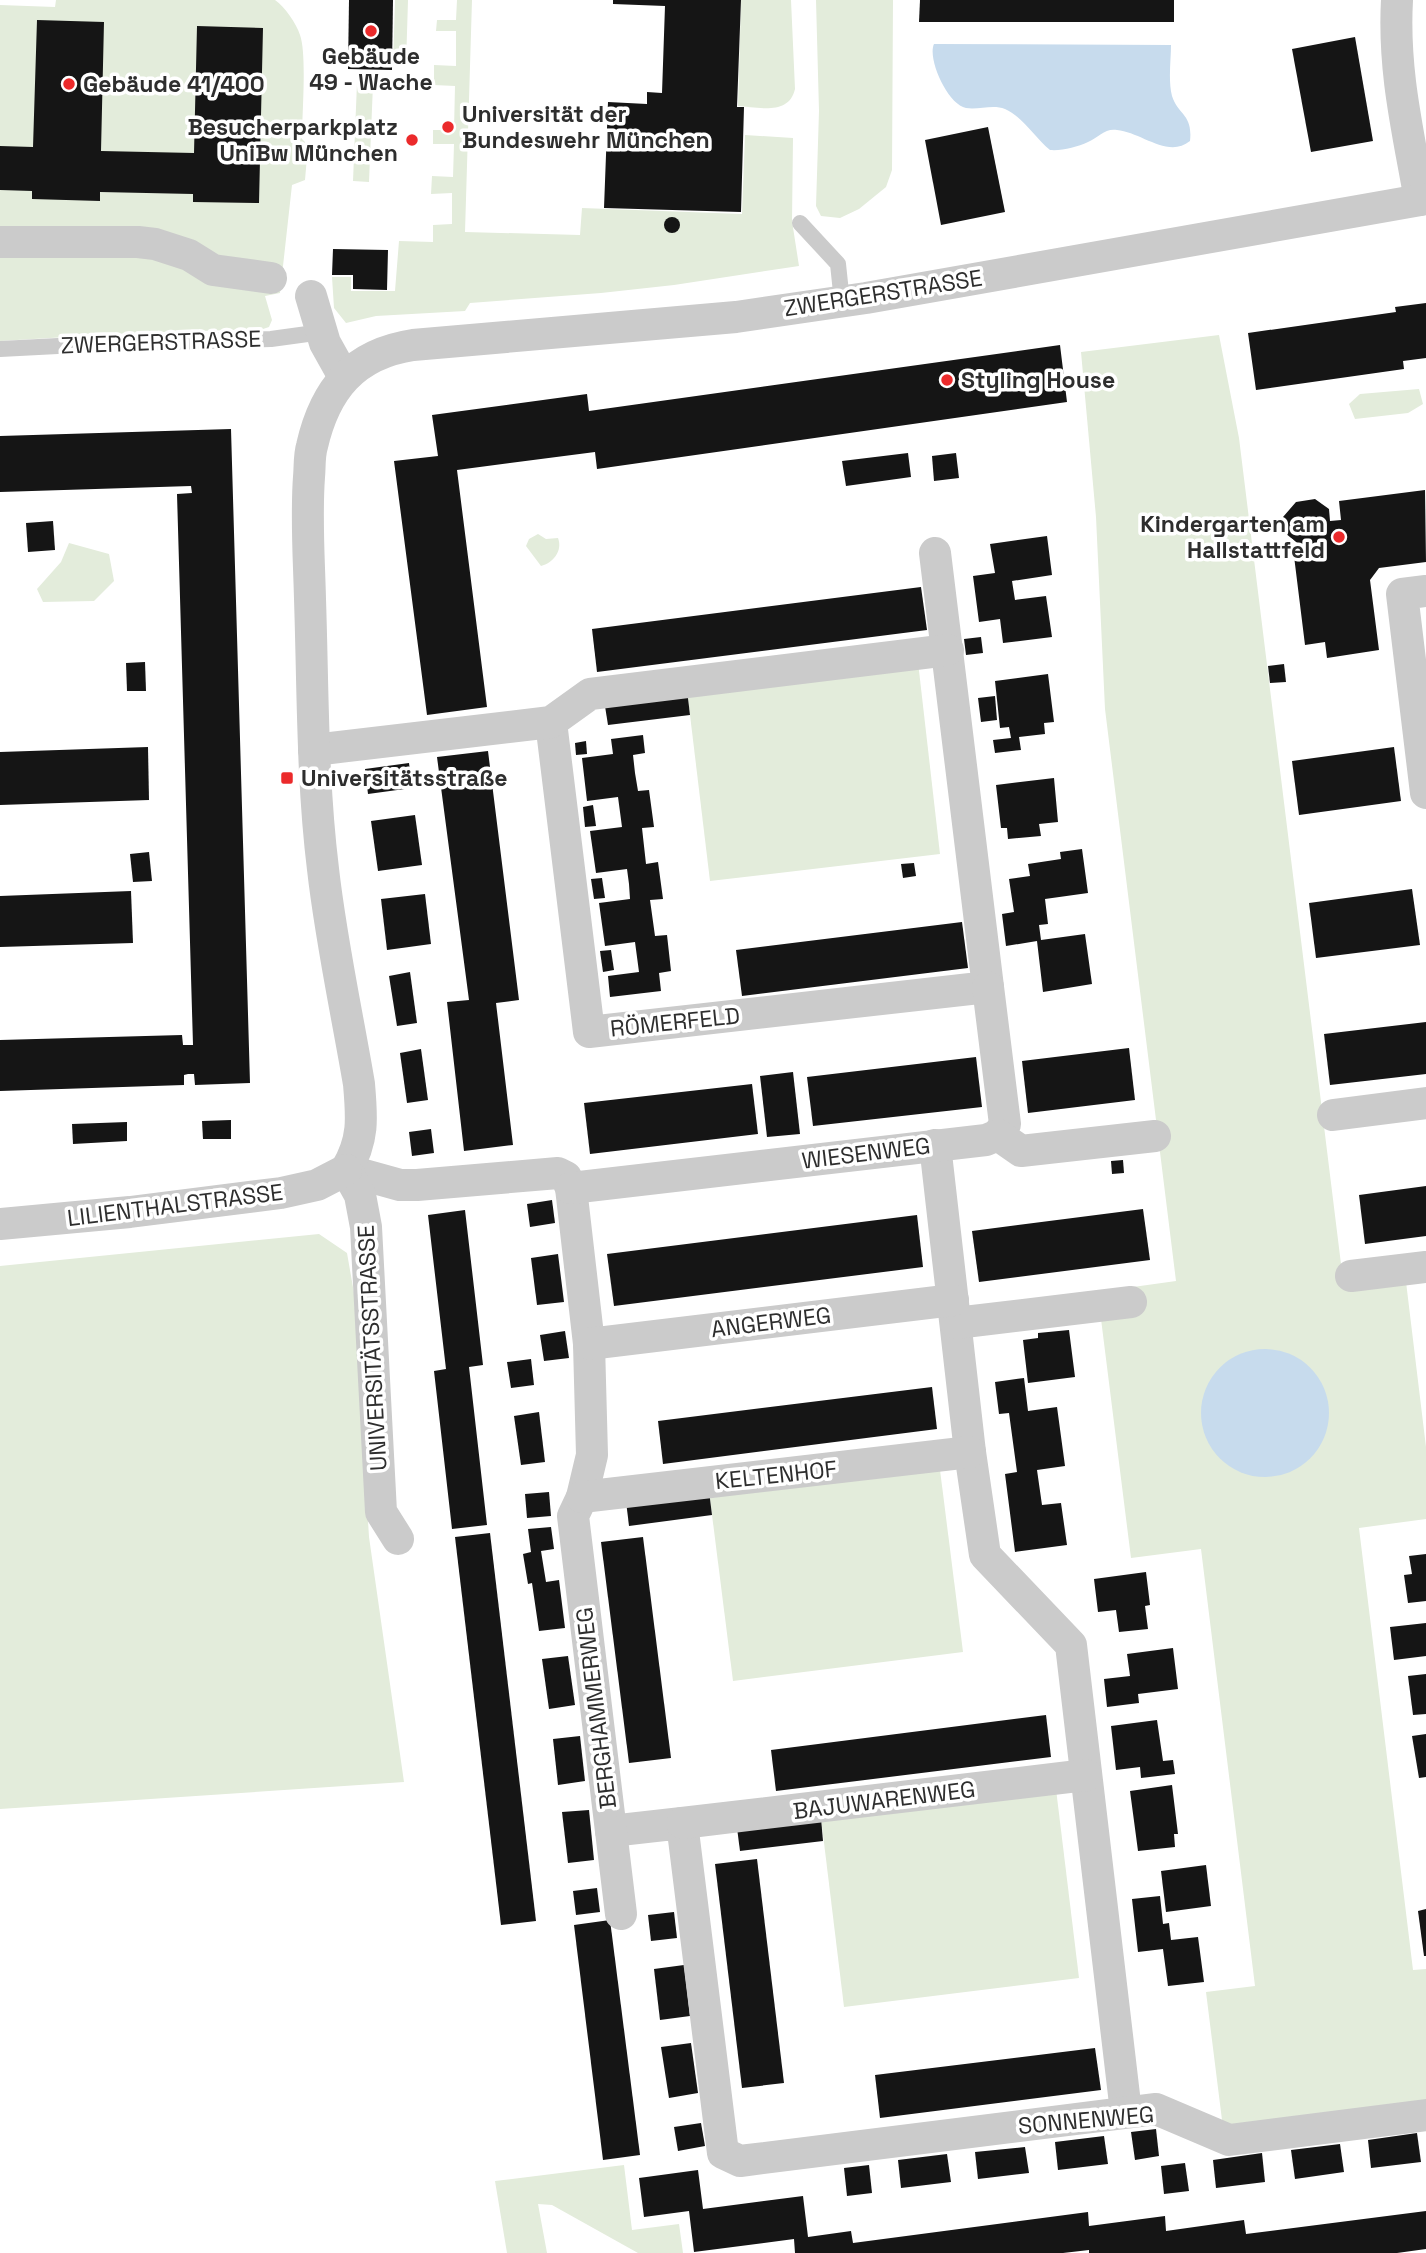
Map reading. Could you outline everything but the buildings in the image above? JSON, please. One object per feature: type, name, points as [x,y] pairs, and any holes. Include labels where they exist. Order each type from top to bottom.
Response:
[{"type":"street","points":[[1397,0],[1395,30],[1399,89],[1423,199]]},
{"type":"street","name":"ZWERGERSTRASSE","points":[[344,377],[357,365],[391,348],[736,317],[842,302],[1423,199]]},
{"type":"street","points":[[0,243],[155,244],[189,255],[214,270],[271,278]]},
{"type":"street","points":[[311,296],[325,342],[344,377],[328,402],[311,447],[307,501],[314,750],[323,870],[362,1109],[361,1137],[355,1156],[346,1170]]},
{"type":"street","points":[[934,553],[1005,1124],[998,1135],[1021,1152],[1155,1136]]},
{"type":"street","points":[[1426,591],[1402,594],[1426,793]]},
{"type":"street","points":[[314,750],[551,722],[590,694],[948,650]]},
{"type":"street","name":"RÖMERFELD","points":[[551,722],[589,1032],[988,986]]},
{"type":"street","points":[[1333,1115],[1426,1103]]},
{"type":"street","name":"WIESENWEG","points":[[346,1170],[400,1185],[564,1180],[986,1140],[998,1135]]},
{"type":"street","points":[[935,1145],[970,1452],[985,1555],[1071,1645],[1126,2112]]},
{"type":"street","name":"LILIENTHALSTRASSE","points":[[0,1224],[281,1194],[317,1185],[346,1170]]},
{"type":"street","name":"UNIVERSITÄTSSTRASSE","points":[[346,1170],[360,1195],[366,1227],[381,1512],[398,1539]]},
{"type":"street","name":"BERGHAMMERWEG","points":[[564,1180],[589,1344],[592,1455],[582,1497],[573,1516],[611,1831],[682,1823]]},
{"type":"street","points":[[1351,1276],[1426,1267]]},
{"type":"street","name":"ANGERWEG","points":[[589,1344],[955,1311],[1131,1301]]},
{"type":"street","name":"KELTENHOF","points":[[582,1497],[970,1452]]},
{"type":"street","name":"BAJUWARENWEG","points":[[682,1823],[1086,1775]]},
{"type":"street","name":"SONNENWEG","points":[[682,1823],[723,2152],[740,2161],[1156,2109],[1229,2140],[1426,2115]]},
{"type":"street","points":[[611,1831],[621,1914]]},
{"type":"lane","points":[[800,223],[838,264],[842,302]]},
{"type":"lane","name":"ZWERGERSTRASSE","points":[[0,349],[271,339],[322,332]]},
{"type":"green space","points":[[56,0],[275,0],[293,20],[302,44],[302,139],[308,145],[305,180],[292,185],[280,293],[265,296],[272,320],[269,327],[0,341],[0,5],[55,7]]},
{"type":"green space","points":[[395,0],[408,0],[406,65],[393,66]]},
{"type":"green space","points":[[457,0],[472,0],[465,232],[580,235],[582,208],[742,214],[745,135],[793,138],[792,221],[799,266],[674,285],[470,303],[465,311],[376,316],[346,323],[334,308],[332,277],[351,277],[351,291],[395,291],[399,241],[433,242],[433,225],[452,224],[452,193],[431,194],[432,176],[453,177],[454,144],[433,144],[433,130],[454,130],[455,86],[434,85],[434,65],[456,66],[456,31],[436,31],[437,20],[456,20]]},
{"type":"green space","points":[[741,0],[791,0],[795,89],[792,98],[780,107],[738,106]]},
{"type":"green space","points":[[816,0],[893,0],[892,170],[886,187],[859,209],[840,218],[821,216],[816,206],[819,111]]},
{"type":"green space","points":[[357,83],[373,84],[369,182],[353,181]]},
{"type":"green space","points":[[1219,335],[1239,438],[1341,1264],[1403,1257],[1426,1447],[1426,1519],[1359,1528],[1413,1970],[1426,1969],[1426,2103],[1223,2128],[1206,1992],[1255,1986],[1201,1549],[1131,1558],[1101,1319],[1136,1314],[1133,1287],[1176,1281],[1105,709],[1096,517],[1081,352]]},
{"type":"green space","points":[[1419,389],[1423,404],[1408,413],[1355,419],[1349,404],[1360,394]]},
{"type":"green space","points":[[538,534],[546,539],[558,538],[559,543],[556,556],[541,566],[526,546],[529,539]]},
{"type":"green space","points":[[69,543],[109,554],[114,581],[94,601],[43,602],[37,589],[61,562]]},
{"type":"green space","points":[[918,662],[940,854],[710,881],[687,690]]},
{"type":"green space","points":[[319,1234],[347,1253],[354,1293],[369,1537],[404,1782],[0,1809],[0,1266]]},
{"type":"green space","points":[[939,1462],[963,1652],[733,1681],[709,1491]]},
{"type":"green space","points":[[1056,1789],[1079,1978],[844,2007],[821,1818]]},
{"type":"green space","points":[[624,2165],[632,2230],[679,2224],[683,2253],[638,2253],[552,2205],[538,2204],[547,2253],[507,2253],[495,2181]]},
{"type":"water","points":[[934,44],[1171,45],[1172,96],[1189,125],[1190,141],[1182,146],[1164,146],[1113,130],[1079,146],[1050,150],[1018,117],[1005,109],[966,108],[952,99],[936,70]]},
{"type":"water","points":[[1265,1349],[1290,1354],[1310,1368],[1324,1388],[1329,1413],[1324,1438],[1310,1458],[1290,1472],[1265,1477],[1240,1472],[1220,1458],[1206,1438],[1201,1413],[1206,1388],[1220,1368],[1240,1354]]},
{"type":"place","name":"Gebäude 49 - Wache","points":[[371,31]]},
{"type":"place","name":"Gebäude 41/400","points":[[69,84]]},
{"type":"place","name":"Universität der Bundeswehr München","points":[[448,127]]},
{"type":"place","name":"Besucherparkplatz UniBw München","points":[[412,140]]},
{"type":"place","name":"Styling House","points":[[947,380]]},
{"type":"place","name":"Kindergarten am Hallstattfeld","points":[[1339,537]]},
{"type":"place","name":"Universitätsstraße","points":[[287,778]]}]
